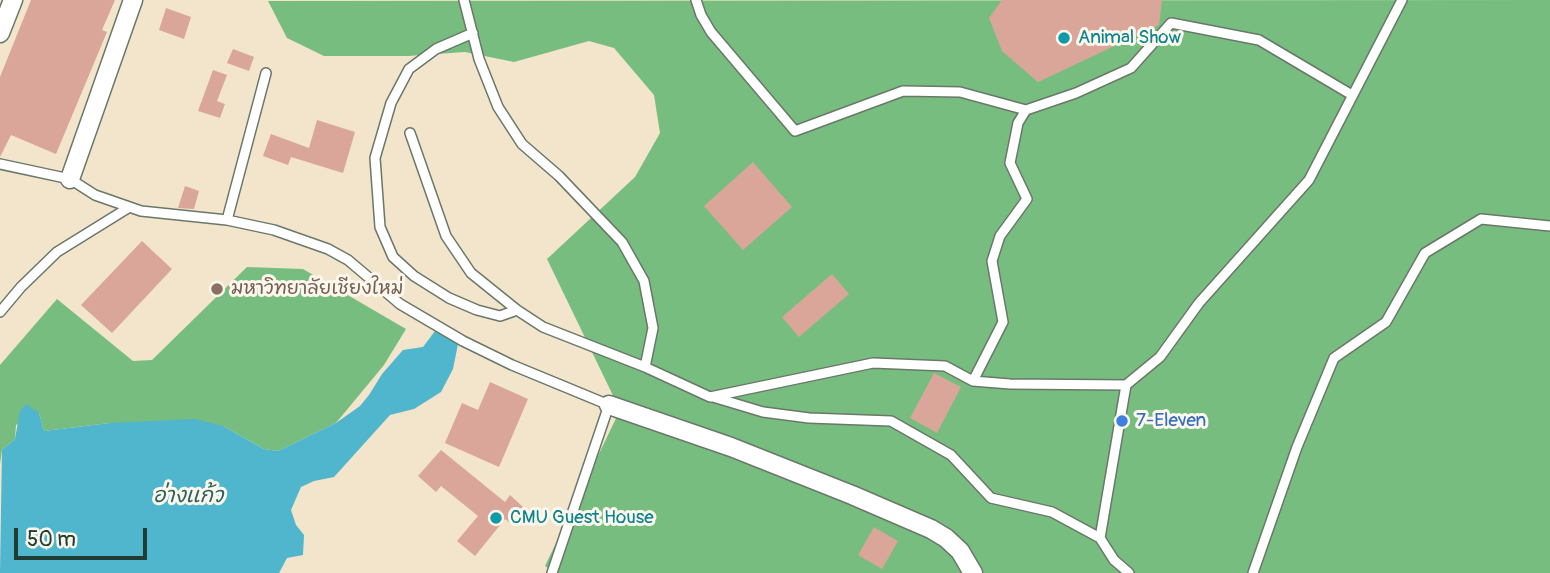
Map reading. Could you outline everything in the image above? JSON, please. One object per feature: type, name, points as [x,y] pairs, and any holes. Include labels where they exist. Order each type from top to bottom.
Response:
[{"type":"street","points":[[0,33],[13,0]]},
{"type":"street","points":[[70,179],[133,0]]},
{"type":"street","points":[[609,405],[731,447],[852,495],[930,530],[946,538],[960,551],[973,573]]},
{"type":"lane","points":[[464,0],[479,59],[498,107],[522,144],[559,176],[622,242],[643,281],[653,328],[645,367]]},
{"type":"lane","points":[[696,0],[711,32],[795,131],[903,91],[960,92],[1026,110],[1076,93],[1131,68],[1171,23],[1259,40],[1352,95]]},
{"type":"lane","points":[[710,397],[873,363],[945,366],[972,381],[1126,385],[1160,357],[1199,303],[1309,180],[1402,0]]},
{"type":"lane","points":[[473,33],[436,49],[409,69],[391,103],[375,158],[380,227],[393,257],[414,276],[449,298],[500,316],[517,310]]},
{"type":"lane","points":[[228,220],[266,73]]},
{"type":"lane","points":[[972,381],[1003,322],[992,261],[1000,236],[1027,199],[1010,163],[1018,123],[1026,110]]},
{"type":"lane","points":[[410,132],[446,236],[471,273],[543,327],[645,367],[710,397],[763,412],[808,418],[891,421],[951,455],[991,498],[1052,512],[1100,538],[1114,560],[1129,573]]},
{"type":"lane","points":[[0,164],[70,179],[95,195],[128,208],[228,220],[274,230],[328,248],[348,260],[400,304],[463,341],[512,365],[609,405],[552,573]]},
{"type":"lane","points":[[0,312],[57,252],[128,208]]},
{"type":"lane","points":[[1253,573],[1297,447],[1334,358],[1385,322],[1425,253],[1481,219],[1550,226]]},
{"type":"lane","points":[[1100,538],[1126,385]]},
{"type":"green space","points":[[1550,0],[1550,573],[555,573],[545,566],[620,410],[547,259],[635,177],[660,133],[654,95],[614,48],[589,41],[514,62],[465,52],[408,56],[324,56],[287,38],[268,1]]},
{"type":"green space","points":[[247,267],[303,269],[406,329],[384,365],[336,423],[278,451],[264,449],[223,426],[110,423],[44,431],[39,413],[16,425],[15,439],[2,450],[0,464],[0,365],[57,299],[133,361],[152,360]]},
{"type":"water","name":"อ่างแก้ว","points":[[435,331],[458,344],[453,369],[441,392],[414,409],[390,415],[334,477],[301,487],[291,510],[296,525],[304,535],[303,555],[287,558],[279,573],[0,573],[2,450],[15,439],[20,411],[26,404],[39,413],[44,431],[110,423],[195,419],[223,426],[264,449],[278,451],[336,423],[360,406],[403,350],[423,347]]},
{"type":"building","points":[[31,0],[115,0],[102,30],[107,32],[56,154],[11,135],[0,157],[0,77]]},
{"type":"building","name":"Animal Show","points":[[1002,0],[1162,0],[1159,25],[1038,82],[1002,51],[989,18]]},
{"type":"building","points":[[166,8],[191,17],[184,39],[159,30]]},
{"type":"building","points":[[233,49],[254,57],[249,71],[227,63]]},
{"type":"building","points":[[213,70],[227,75],[217,101],[225,104],[220,118],[198,111]]},
{"type":"building","points":[[317,120],[355,132],[343,173],[291,157],[288,165],[263,156],[271,134],[309,148]]},
{"type":"building","points":[[753,162],[792,207],[743,250],[704,206]]},
{"type":"building","points":[[185,186],[199,191],[194,209],[178,208]]},
{"type":"building","points":[[142,241],[172,269],[112,333],[81,305]]},
{"type":"building","points":[[832,274],[849,294],[799,337],[782,317]]},
{"type":"building","points":[[934,373],[961,387],[937,433],[910,418]]},
{"type":"building","points":[[490,382],[528,399],[499,467],[445,443],[462,403],[478,410]]},
{"type":"building","points":[[441,450],[505,502],[510,495],[523,507],[510,523],[505,519],[475,556],[457,541],[478,516],[441,486],[436,492],[418,476]]},
{"type":"building","points":[[874,527],[898,541],[882,569],[858,555]]},
{"type":"place","name":"Animal Show","points":[[1064,38]]},
{"type":"place","name":"มหาวิทยาลัยเชียงใหม่","points":[[217,289]]},
{"type":"place","name":"7-Eleven","points":[[1122,421]]},
{"type":"place","name":"CMU Guest House","points":[[496,518]]}]
